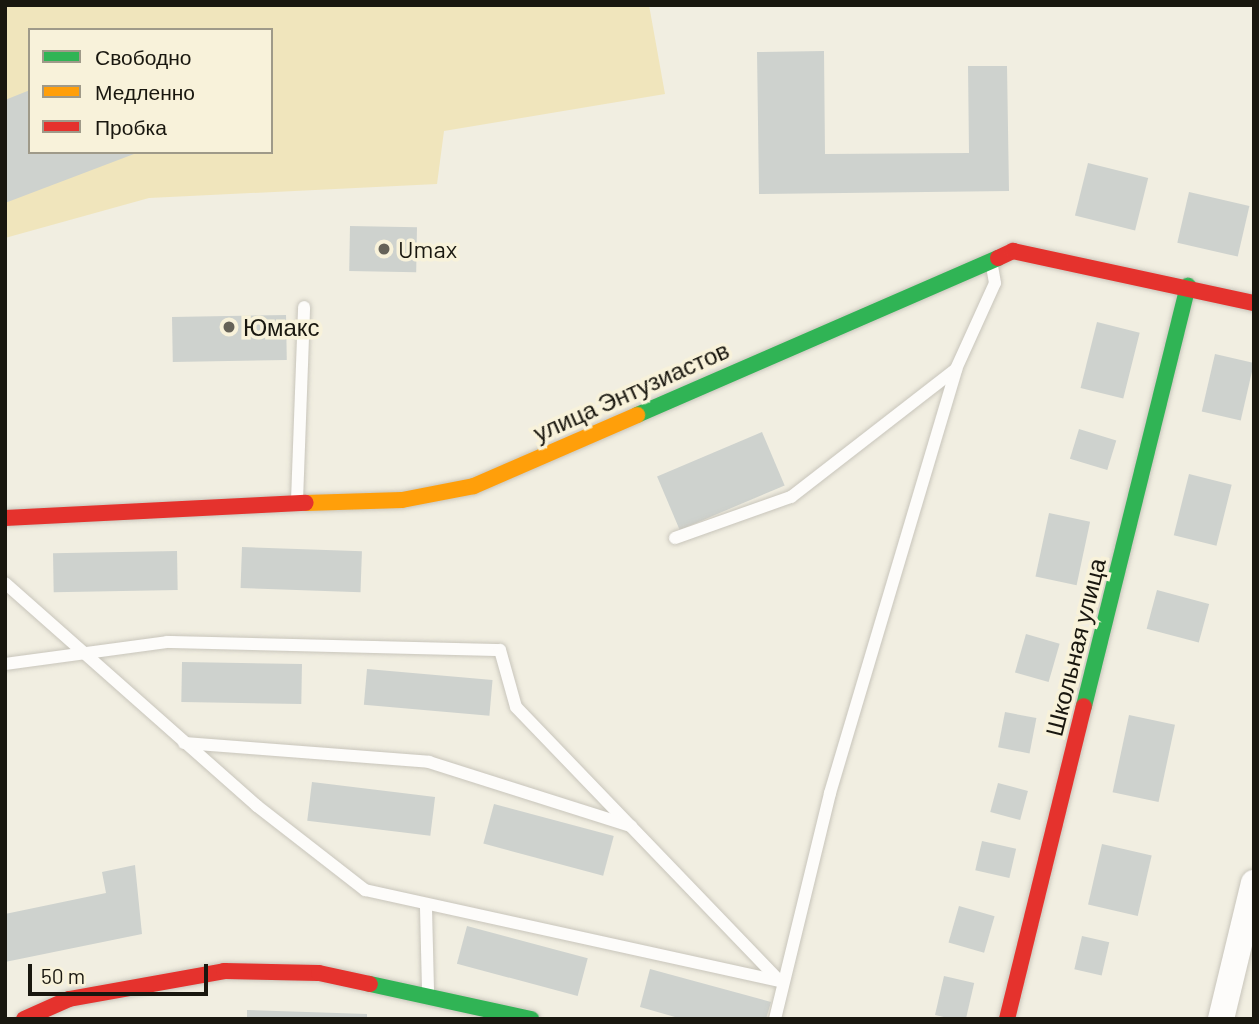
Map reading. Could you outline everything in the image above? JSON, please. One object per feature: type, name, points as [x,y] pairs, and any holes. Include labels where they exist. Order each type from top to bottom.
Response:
[{"type":"street","name":"улица Энтузиастов","points":[[5,518],[297,501],[402,500],[474,486],[990,257],[1013,251],[1067,257],[1254,303]]},
{"type":"street","name":"Школьная улица","points":[[1007,1019],[1188,286]]},
{"type":"street","points":[[1221,1019],[1254,883]]},
{"type":"street","points":[[24,1019],[69,999],[224,971],[319,973],[428,992],[531,1019]]},
{"type":"lane","points":[[775,1019],[780,981],[957,369],[995,283],[990,257]]},
{"type":"lane","points":[[297,501],[304,307]]},
{"type":"lane","points":[[675,538],[791,497],[957,369]]},
{"type":"lane","points":[[5,583],[86,650],[184,743],[365,890],[426,908],[780,981]]},
{"type":"lane","points":[[5,664],[86,650],[167,642],[500,650],[516,707],[780,981]]},
{"type":"lane","points":[[184,743],[429,762],[634,827]]},
{"type":"lane","points":[[426,908],[428,992]]},
{"type":"shaded area","points":[[5,5],[649,5],[665,94],[444,131],[437,184],[149,198],[5,238]]},
{"type":"building","points":[[824,51],[825,154],[969,153],[968,66],[1007,66],[1009,191],[759,194],[757,52]]},
{"type":"building","points":[[28,91],[28,154],[134,154],[5,203],[5,100]]},
{"type":"building","points":[[1088,163],[1148,178],[1135,230],[1075,215]]},
{"type":"building","points":[[1189,192],[1249,206],[1238,257],[1177,243]]},
{"type":"building","name":"Umax","points":[[350,226],[417,227],[416,272],[349,271]]},
{"type":"building","name":"Юмакс","points":[[286,315],[287,360],[173,362],[172,317]]},
{"type":"building","points":[[1097,322],[1140,333],[1123,399],[1081,388]]},
{"type":"building","points":[[1215,354],[1254,363],[1241,420],[1202,411]]},
{"type":"building","points":[[1079,429],[1116,440],[1107,470],[1070,459]]},
{"type":"building","points":[[762,432],[785,485],[680,530],[657,477]]},
{"type":"building","points":[[1189,474],[1232,485],[1216,546],[1174,535]]},
{"type":"building","points":[[1049,513],[1090,522],[1077,585],[1035,577]]},
{"type":"building","points":[[242,547],[362,551],[360,592],[241,588]]},
{"type":"building","points":[[177,551],[178,590],[54,592],[53,553]]},
{"type":"building","points":[[1157,590],[1209,604],[1199,643],[1147,629]]},
{"type":"building","points":[[1026,634],[1060,644],[1049,682],[1015,672]]},
{"type":"building","points":[[182,662],[302,664],[301,704],[181,702]]},
{"type":"building","points":[[367,669],[493,680],[489,716],[364,705]]},
{"type":"building","points":[[1005,712],[1036,718],[1030,753],[998,747]]},
{"type":"building","points":[[1129,715],[1175,725],[1159,802],[1113,792]]},
{"type":"building","points":[[312,782],[435,797],[430,836],[307,821]]},
{"type":"building","points":[[998,783],[1028,791],[1020,820],[990,812]]},
{"type":"building","points":[[494,804],[614,836],[603,876],[483,844]]},
{"type":"building","points":[[982,841],[1016,849],[1009,878],[975,870]]},
{"type":"building","points":[[1102,844],[1152,855],[1138,916],[1088,904]]},
{"type":"building","points":[[135,865],[142,934],[5,962],[5,914],[106,893],[102,872]]},
{"type":"building","points":[[959,906],[995,916],[984,953],[949,943]]},
{"type":"building","points":[[467,926],[588,958],[578,996],[457,964]]},
{"type":"building","points":[[1082,936],[1109,942],[1102,975],[1074,969]]},
{"type":"building","points":[[650,969],[771,1002],[766,1019],[682,1019],[640,1007]]},
{"type":"building","points":[[944,976],[974,983],[966,1019],[935,1015]]},
{"type":"building","points":[[247,1010],[367,1014],[367,1019],[247,1019]]},
{"type":"traffic: fast","points":[[637,415],[998,258]]},
{"type":"traffic: fast","points":[[1084,706],[1188,286]]},
{"type":"traffic: fast","points":[[370,984],[531,1019]]},
{"type":"traffic: slow","points":[[306,503],[402,500],[474,486],[637,415]]},
{"type":"traffic: jam","points":[[998,258],[1013,251],[1254,303]]},
{"type":"traffic: jam","points":[[5,518],[306,503]]},
{"type":"traffic: jam","points":[[1007,1019],[1084,706]]},
{"type":"traffic: jam","points":[[24,1019],[69,999],[224,971],[319,973],[370,984]]},
{"type":"place","name":"Umax","points":[[384,249]]},
{"type":"place","name":"Юмакс","points":[[229,327]]}]
